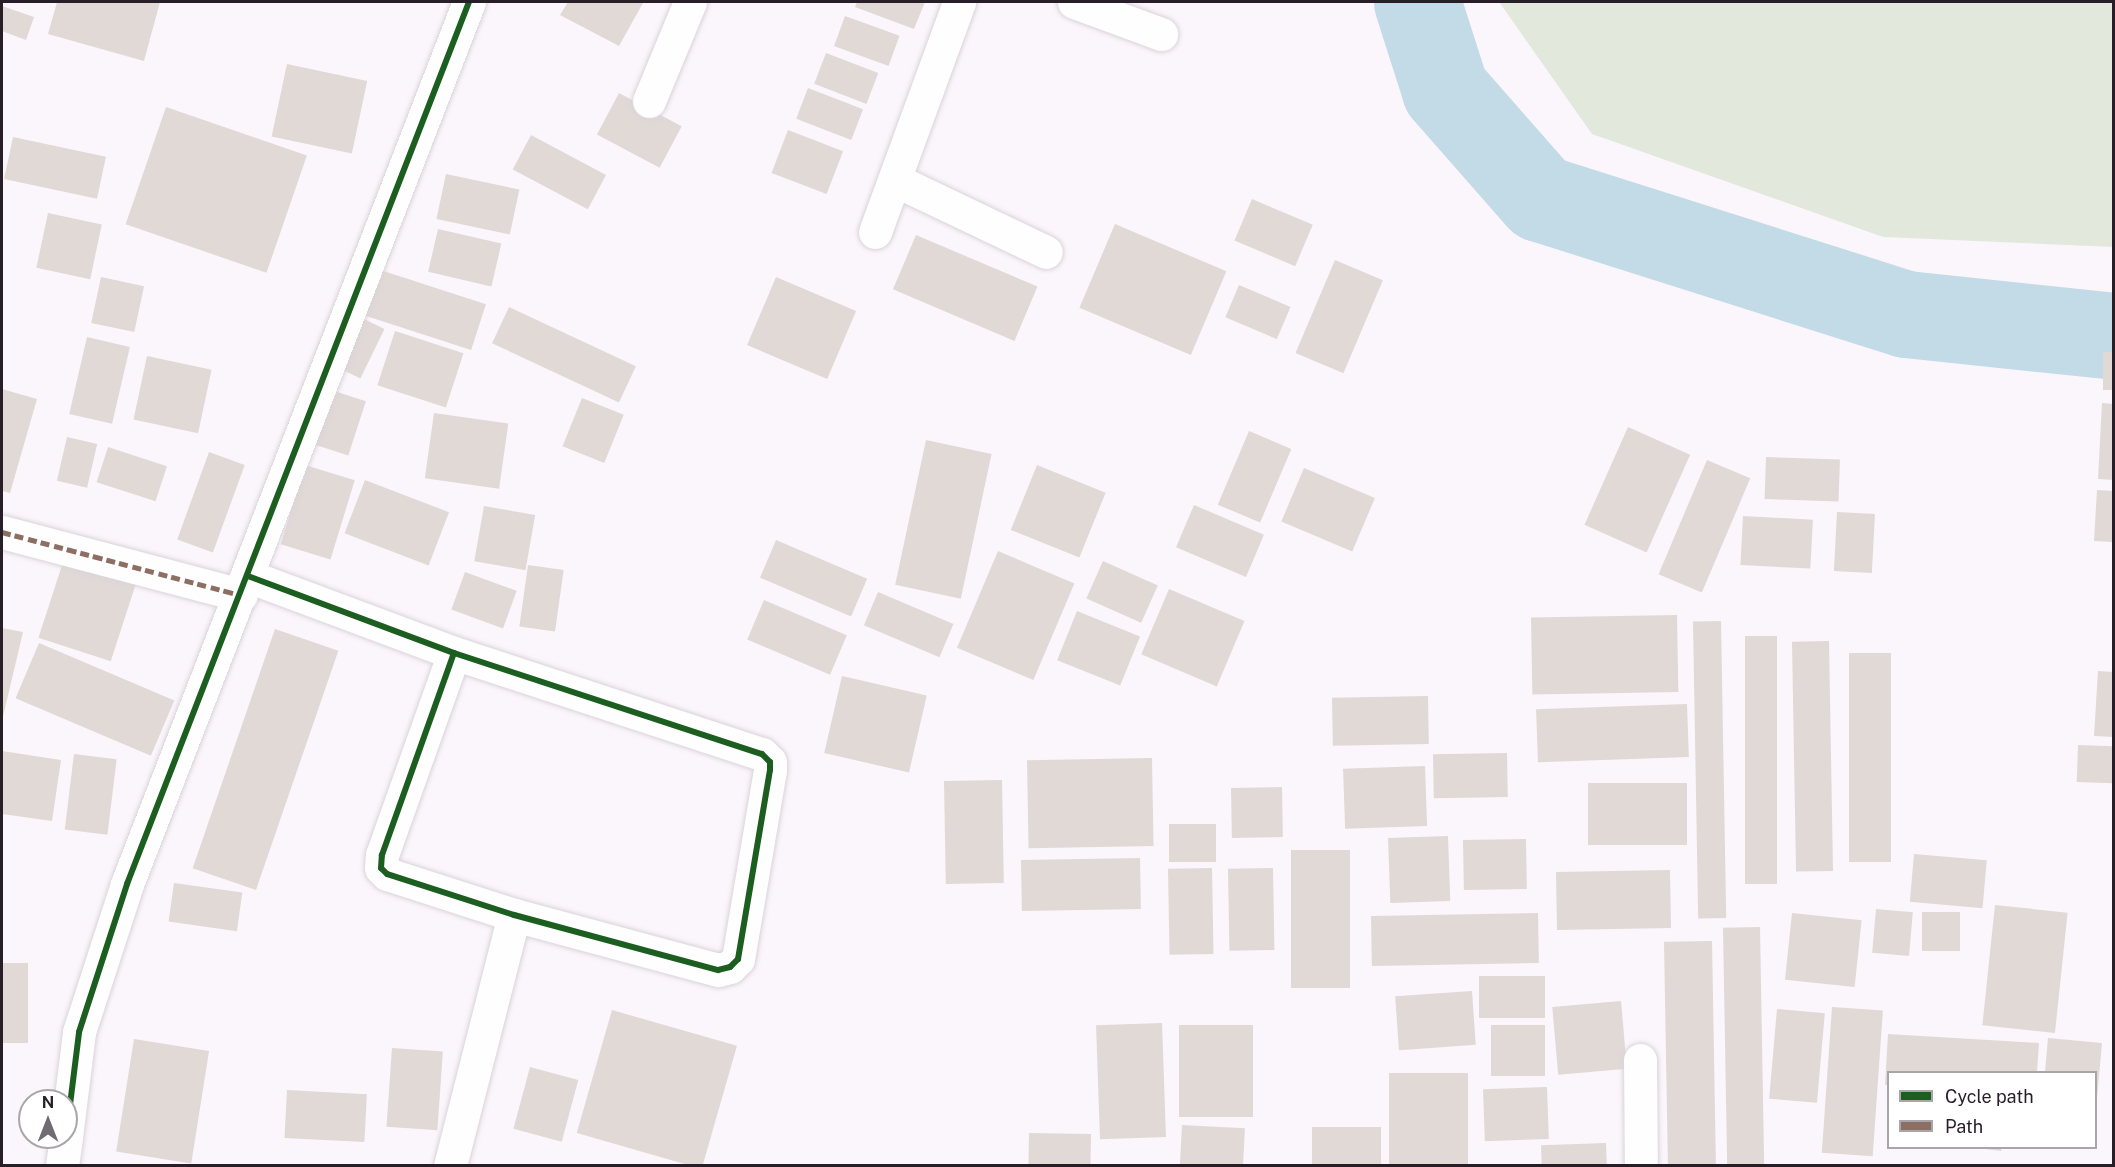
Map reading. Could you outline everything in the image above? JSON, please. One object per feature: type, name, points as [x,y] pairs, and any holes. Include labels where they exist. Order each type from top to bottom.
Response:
[{"type":"street","points":[[72,1089],[79,1032],[128,884],[469,2]]},
{"type":"street","points":[[649,101],[690,2]]},
{"type":"street","points":[[875,232],[959,2]]},
{"type":"street","points":[[1074,2],[1161,34]]},
{"type":"street","points":[[895,180],[1046,252]]},
{"type":"street","points":[[2,532],[244,586],[454,653],[762,754],[770,762],[738,958],[730,967],[718,970],[514,915],[387,874],[381,868],[382,855],[454,653]]},
{"type":"street","points":[[450,1166],[514,915]]},
{"type":"street","points":[[1640,1060],[1641,1166]]},
{"type":"street","points":[[62,1166],[64,1149]]},
{"type":"shaded area","points":[[1499,2],[2113,2],[2113,247],[1883,237],[1592,134]]},
{"type":"building","points":[[57,2],[160,2],[144,61],[48,34]]},
{"type":"building","points":[[568,2],[643,3],[619,46],[560,15]]},
{"type":"building","points":[[857,2],[925,2],[914,29],[855,7]]},
{"type":"building","points":[[2,6],[34,17],[26,40],[2,31]]},
{"type":"building","points":[[845,16],[900,36],[889,66],[834,46]]},
{"type":"building","points":[[826,53],[878,73],[866,104],[814,84]]},
{"type":"building","points":[[287,64],[367,81],[352,153],[272,136]]},
{"type":"building","points":[[808,88],[863,109],[851,140],[796,119]]},
{"type":"building","points":[[619,93],[682,126],[660,168],[597,134]]},
{"type":"building","points":[[166,107],[307,156],[267,273],[126,224]]},
{"type":"building","points":[[788,130],[843,151],[827,194],[772,173]]},
{"type":"building","points":[[531,135],[606,175],[588,209],[513,169]]},
{"type":"building","points":[[13,137],[106,157],[97,199],[4,179]]},
{"type":"building","points":[[446,174],[519,190],[510,235],[436,219]]},
{"type":"building","points":[[1252,199],[1313,225],[1295,266],[1234,240]]},
{"type":"building","points":[[48,213],[102,224],[90,279],[36,268]]},
{"type":"building","points":[[1115,224],[1226,271],[1191,355],[1079,308]]},
{"type":"building","points":[[438,229],[501,244],[491,286],[428,272]]},
{"type":"building","points":[[916,235],[1038,287],[1014,341],[893,289]]},
{"type":"building","points":[[1335,260],[1383,280],[1343,373],[1296,353]]},
{"type":"building","points":[[368,266],[486,304],[471,350],[353,312]]},
{"type":"building","points":[[101,277],[144,286],[134,332],[91,323]]},
{"type":"building","points":[[776,277],[856,311],[827,379],[747,345]]},
{"type":"building","points":[[1239,285],[1291,307],[1277,339],[1225,317]]},
{"type":"building","points":[[509,307],[636,366],[619,402],[492,343]]},
{"type":"building","points":[[362,318],[384,329],[360,378],[338,367]]},
{"type":"building","points":[[395,331],[463,353],[446,407],[377,385]]},
{"type":"building","points":[[87,337],[130,347],[112,424],[69,414]]},
{"type":"building","points":[[2103,352],[2114,352],[2114,390],[2103,390]]},
{"type":"building","points":[[147,356],[212,370],[198,433],[133,420]]},
{"type":"building","points":[[325,388],[366,401],[348,455],[307,442]]},
{"type":"building","points":[[2,389],[37,399],[10,493],[2,491]]},
{"type":"building","points":[[582,398],[624,415],[604,463],[563,446]]},
{"type":"building","points":[[2102,403],[2114,404],[2114,480],[2098,479]]},
{"type":"building","points":[[434,413],[508,423],[499,489],[425,478]]},
{"type":"building","points":[[1628,427],[1690,455],[1647,552],[1584,525]]},
{"type":"building","points":[[1249,431],[1291,449],[1260,523],[1218,505]]},
{"type":"building","points":[[67,437],[97,444],[87,488],[57,481]]},
{"type":"building","points":[[926,440],[992,454],[961,599],[895,585]]},
{"type":"building","points":[[108,447],[167,466],[156,501],[97,482]]},
{"type":"building","points":[[209,452],[245,465],[213,552],[177,539]]},
{"type":"building","points":[[1766,457],[1840,460],[1838,502],[1765,499]]},
{"type":"building","points":[[1707,460],[1750,478],[1702,593],[1659,574]]},
{"type":"building","points":[[305,465],[355,480],[330,560],[281,544]]},
{"type":"building","points":[[1037,465],[1106,493],[1079,558],[1011,530]]},
{"type":"building","points":[[1304,468],[1375,498],[1352,551],[1281,521]]},
{"type":"building","points":[[365,480],[449,512],[429,565],[345,533]]},
{"type":"building","points":[[2097,490],[2114,491],[2114,542],[2094,541]]},
{"type":"building","points":[[1194,505],[1264,535],[1246,577],[1176,547]]},
{"type":"building","points":[[484,506],[535,515],[525,570],[474,561]]},
{"type":"building","points":[[1837,512],[1875,514],[1872,573],[1834,571]]},
{"type":"building","points":[[1743,516],[1813,520],[1810,569],[1740,565]]},
{"type":"building","points":[[776,540],[867,579],[851,616],[760,578]]},
{"type":"building","points":[[998,551],[1074,583],[1033,680],[957,648]]},
{"type":"building","points":[[65,556],[137,579],[111,661],[38,638]]},
{"type":"building","points":[[1103,561],[1158,585],[1141,623],[1086,598]]},
{"type":"building","points":[[528,565],[564,570],[555,631],[519,626]]},
{"type":"building","points":[[465,572],[517,591],[503,628],[451,610]]},
{"type":"building","points":[[1169,589],[1244,621],[1217,686],[1141,654]]},
{"type":"building","points":[[878,592],[953,624],[939,657],[864,625]]},
{"type":"building","points":[[764,600],[847,635],[830,675],[747,640]]},
{"type":"building","points":[[1077,611],[1140,636],[1120,686],[1057,660]]},
{"type":"building","points":[[1677,615],[1678,692],[1532,695],[1531,618]]},
{"type":"building","points":[[1693,621],[1721,621],[1726,918],[1698,918]]},
{"type":"building","points":[[2,628],[23,632],[2,721]]},
{"type":"building","points":[[275,629],[338,651],[256,890],[193,868]]},
{"type":"building","points":[[1745,636],[1777,636],[1777,884],[1745,884]]},
{"type":"building","points":[[1829,641],[1833,871],[1796,872],[1792,642]]},
{"type":"building","points":[[39,643],[174,700],[151,756],[16,698]]},
{"type":"building","points":[[1849,653],[1891,653],[1891,862],[1849,862]]},
{"type":"building","points":[[2098,671],[2114,672],[2114,737],[2094,736]]},
{"type":"building","points":[[842,676],[927,696],[909,773],[824,753]]},
{"type":"building","points":[[1428,696],[1429,744],[1333,746],[1332,698]]},
{"type":"building","points":[[1687,704],[1689,757],[1538,762],[1536,709]]},
{"type":"building","points":[[2078,745],[2114,746],[2113,783],[2077,782]]},
{"type":"building","points":[[2,751],[61,760],[52,821],[2,814]]},
{"type":"building","points":[[1507,753],[1508,797],[1434,798],[1433,754]]},
{"type":"building","points":[[74,754],[117,759],[107,835],[65,829]]},
{"type":"building","points":[[1152,758],[1154,846],[1029,848],[1027,760]]},
{"type":"building","points":[[1425,766],[1427,826],[1345,829],[1343,769]]},
{"type":"building","points":[[1002,780],[1004,883],[946,884],[944,781]]},
{"type":"building","points":[[1588,783],[1687,783],[1687,845],[1588,845]]},
{"type":"building","points":[[1282,787],[1283,837],[1232,838],[1231,788]]},
{"type":"building","points":[[1169,824],[1216,824],[1216,862],[1169,862]]},
{"type":"building","points":[[1448,836],[1450,901],[1390,903],[1388,838]]},
{"type":"building","points":[[1526,839],[1527,889],[1464,890],[1463,840]]},
{"type":"building","points":[[1291,850],[1350,850],[1350,988],[1291,988]]},
{"type":"building","points":[[1914,854],[1987,860],[1983,908],[1910,902]]},
{"type":"building","points":[[1140,858],[1141,909],[1022,911],[1021,860]]},
{"type":"building","points":[[1212,868],[1214,954],[1170,955],[1168,869]]},
{"type":"building","points":[[1273,868],[1274,950],[1229,951],[1228,869]]},
{"type":"building","points":[[1670,870],[1671,928],[1557,930],[1556,872]]},
{"type":"building","points":[[174,883],[242,893],[237,931],[169,922]]},
{"type":"building","points":[[1995,905],[2068,913],[2055,1033],[1982,1025]]},
{"type":"building","points":[[1876,909],[1913,912],[1909,956],[1872,953]]},
{"type":"building","points":[[1922,912],[1960,912],[1960,951],[1922,951]]},
{"type":"building","points":[[1538,913],[1539,963],[1372,966],[1371,916]]},
{"type":"building","points":[[1792,913],[1862,920],[1855,987],[1785,980]]},
{"type":"building","points":[[1760,927],[1764,1166],[1727,1166],[1723,928]]},
{"type":"building","points":[[1712,941],[1716,1166],[1668,1166],[1664,942]]},
{"type":"building","points":[[2,963],[28,963],[28,1043],[2,1043]]},
{"type":"building","points":[[1479,976],[1545,976],[1545,1018],[1479,1018]]},
{"type":"building","points":[[1472,991],[1476,1045],[1399,1050],[1395,996]]},
{"type":"building","points":[[1621,1001],[1627,1069],[1558,1075],[1552,1007]]},
{"type":"building","points":[[1832,1007],[1883,1011],[1873,1156],[1822,1153]]},
{"type":"building","points":[[1777,1009],[1825,1013],[1817,1103],[1769,1099]]},
{"type":"building","points":[[612,1010],[737,1046],[703,1166],[692,1166],[577,1133]]},
{"type":"building","points":[[1162,1023],[1166,1137],[1100,1139],[1096,1025]]},
{"type":"building","points":[[1179,1025],[1253,1025],[1253,1117],[1179,1117]]},
{"type":"building","points":[[1491,1025],[1545,1025],[1545,1076],[1491,1076]]},
{"type":"building","points":[[1888,1034],[2039,1043],[2037,1071],[1887,1071],[1887,1085],[1885,1085]]},
{"type":"building","points":[[2048,1038],[2102,1043],[2097,1098],[2097,1071],[2045,1071]]},
{"type":"building","points":[[134,1039],[209,1051],[191,1163],[116,1152]]},
{"type":"building","points":[[392,1048],[443,1052],[437,1130],[386,1127]]},
{"type":"building","points":[[530,1067],[578,1080],[562,1142],[513,1129]]},
{"type":"building","points":[[1389,1073],[1468,1073],[1468,1166],[1389,1166]]},
{"type":"building","points":[[1547,1087],[1549,1139],[1485,1141],[1483,1089]]},
{"type":"building","points":[[287,1090],[367,1094],[364,1142],[284,1138]]},
{"type":"building","points":[[1182,1125],[1245,1128],[1243,1166],[1180,1166]]},
{"type":"building","points":[[1312,1127],[1381,1127],[1381,1166],[1312,1166]]},
{"type":"building","points":[[1029,1133],[1091,1134],[1090,1166],[1028,1166]]},
{"type":"building","points":[[1606,1143],[1607,1166],[1542,1166],[1541,1145]]},
{"type":"waterway","points":[[1417,2],[1445,90],[1540,198],[1906,314],[2114,336]]},
{"type":"marked path","points":[[2,532],[241,595]]},
{"type":"cycle path","points":[[72,1089],[79,1032],[127,884],[469,2]]},
{"type":"cycle path","points":[[248,576],[454,653],[762,754],[770,762],[770,770],[738,959],[730,967],[718,970],[514,915],[387,874],[381,868],[382,855],[454,653]]}]
